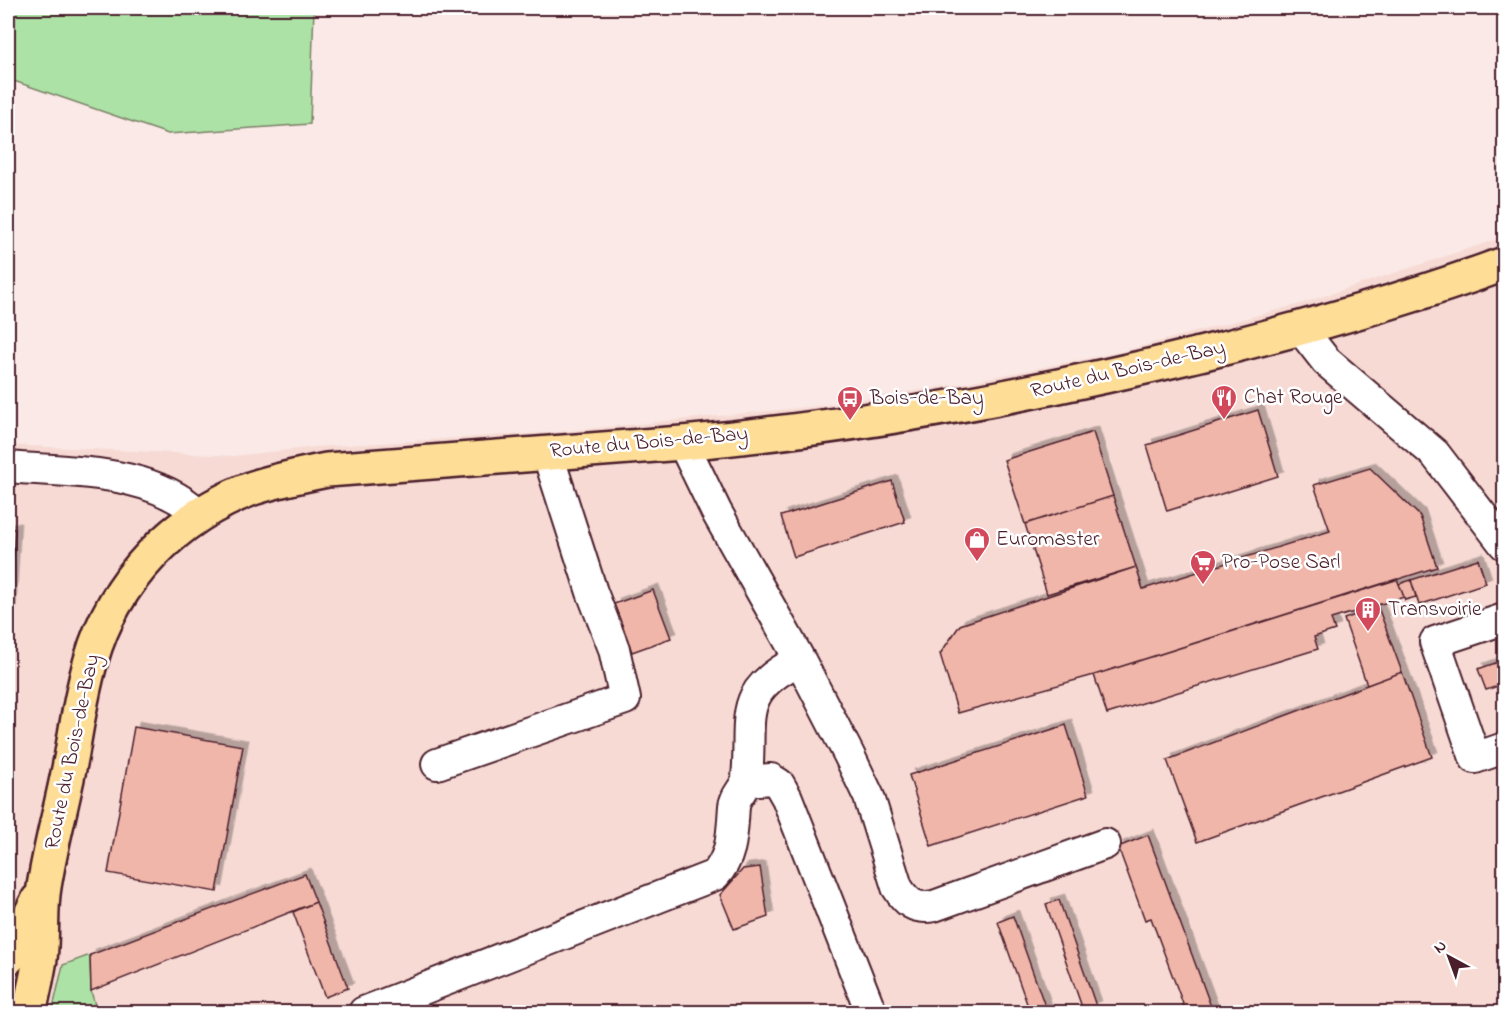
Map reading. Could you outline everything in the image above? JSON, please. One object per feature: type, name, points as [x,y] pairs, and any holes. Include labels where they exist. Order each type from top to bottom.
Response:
[{"type":"main road","name":"Route du Bois-de-Bay","points":[[29,1012],[40,959],[44,888],[61,810],[78,710],[91,659],[104,626],[119,596],[147,558],[168,538],[200,515],[251,489],[327,470],[683,443],[864,421],[998,399],[1127,372],[1301,329],[1369,310],[1504,264]]},
{"type":"main road","name":"Route du Bois-de-Bay","points":[[8,958],[44,888]]},
{"type":"street","points":[[1301,329],[1326,361],[1435,454],[1504,544]]},
{"type":"street","points":[[683,443],[716,511],[800,660],[868,797],[897,887],[913,906],[922,909],[934,906],[1105,844]]},
{"type":"street","points":[[437,764],[625,699],[614,649],[592,592],[547,452]]},
{"type":"street","points":[[8,467],[98,475],[148,483],[184,499],[200,515]]},
{"type":"street","points":[[1504,619],[1435,642],[1475,758],[1504,748]]},
{"type":"street","points":[[364,1012],[715,875],[728,855],[737,793],[747,781],[748,711],[763,684],[784,668],[800,660]]},
{"type":"street","points":[[747,781],[771,779],[779,784],[787,798],[871,1012]]},
{"type":"shaded area","points":[[1504,237],[1504,1012],[97,1012],[91,991],[90,956],[63,965],[52,1012],[8,1012],[8,445],[234,456],[316,447],[558,432],[819,406],[953,385],[1120,352],[1300,304]]},
{"type":"green space","points":[[8,8],[314,8],[310,124],[168,134],[8,79]]},
{"type":"green space","points":[[90,955],[91,991],[97,1012],[52,1012],[63,965]]},
{"type":"building","points":[[1258,410],[1278,476],[1167,511],[1147,445]]},
{"type":"building","points":[[1093,432],[1113,496],[1025,524],[1004,460]]},
{"type":"building","points":[[1370,468],[1420,516],[1437,567],[1094,675],[958,713],[940,654],[960,625],[1136,567],[1143,589],[1330,531],[1314,485]]},
{"type":"building","points":[[892,481],[905,522],[794,557],[781,516]]},
{"type":"building","points":[[1113,496],[1136,567],[1047,594],[1025,524]]},
{"type":"building","points":[[8,529],[15,529],[10,616],[8,616]]},
{"type":"building","points":[[1478,559],[1486,583],[1419,605],[1411,580]]},
{"type":"building","points":[[1397,579],[1404,597],[1331,619],[1335,630],[1314,637],[1318,649],[1107,714],[1094,675]]},
{"type":"building","points":[[1411,580],[1416,597],[1405,600],[1399,584]]},
{"type":"building","points":[[653,590],[671,638],[632,652],[614,604]]},
{"type":"building","name":"Transvoirie","points":[[1378,607],[1402,672],[1367,685],[1344,619]]},
{"type":"building","points":[[1504,660],[1504,684],[1486,690],[1478,669]]},
{"type":"building","points":[[1402,672],[1432,757],[1197,842],[1167,760]]},
{"type":"building","points":[[1066,725],[1088,795],[931,846],[909,775]]},
{"type":"building","points":[[134,727],[243,746],[217,892],[108,873]]},
{"type":"building","points":[[1148,835],[1213,1012],[1186,1012],[1151,918],[1145,920],[1118,847]]},
{"type":"building","points":[[760,867],[768,917],[734,929],[720,895],[743,869]]},
{"type":"building","points":[[305,874],[316,902],[91,991],[90,955]]},
{"type":"building","points":[[1059,900],[1096,1006],[1083,1010],[1046,904]]},
{"type":"building","points":[[316,902],[348,988],[325,997],[293,912]]},
{"type":"building","points":[[1013,916],[1047,1012],[1030,1012],[998,922]]},
{"type":"place","name":"Chat Rouge","points":[[1224,421]]},
{"type":"place","name":"Bois-de-Bay","points":[[850,422]]},
{"type":"place","name":"Euromaster","points":[[977,563]]},
{"type":"place","name":"Pro-Pose Sarl","points":[[1203,586]]},
{"type":"place","name":"Transvoirie","points":[[1368,633]]}]
